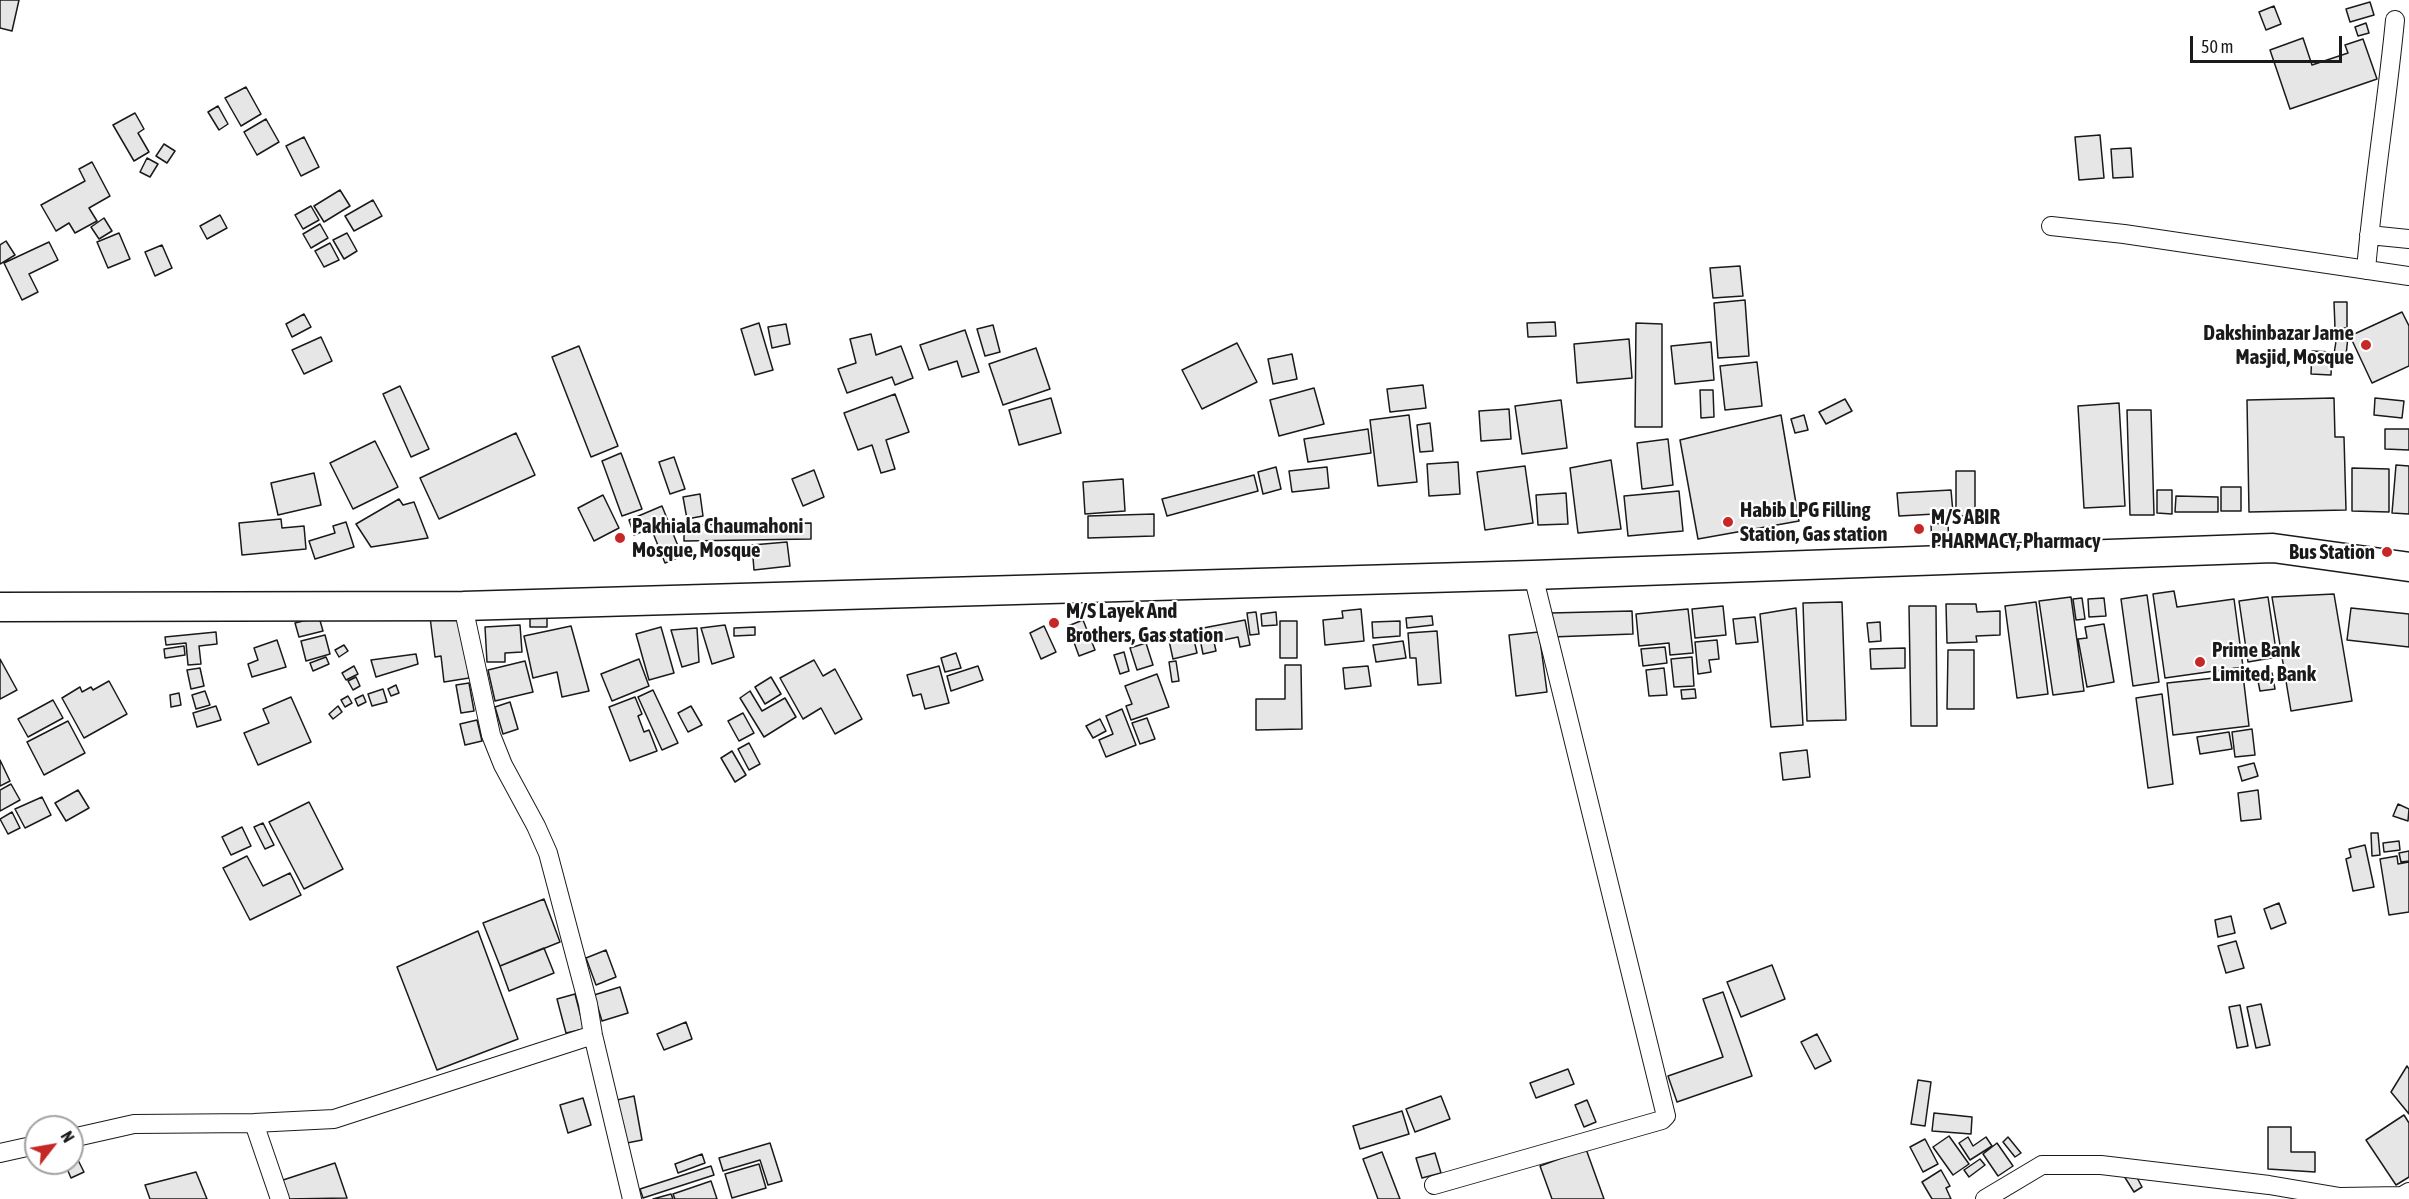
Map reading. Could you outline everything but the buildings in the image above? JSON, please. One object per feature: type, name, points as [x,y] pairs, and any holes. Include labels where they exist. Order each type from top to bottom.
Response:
[{"type":"main road","points":[[0,607],[463,606],[1533,575],[2273,548],[2409,567]]},
{"type":"street","points":[[2366,270],[2378,153],[2386,109],[2396,20]]},
{"type":"street","points":[[2050,226],[2279,256],[2409,276]]},
{"type":"street","points":[[2369,236],[2409,239]]},
{"type":"street","points":[[1434,1185],[1662,1120],[1666,1116],[1533,575]]},
{"type":"street","points":[[463,606],[491,735],[503,765],[537,826],[548,854],[588,1004],[593,1035],[632,1199]]},
{"type":"street","points":[[84,1135],[134,1125],[334,1119],[593,1035]]},
{"type":"street","points":[[254,1123],[280,1199]]},
{"type":"street","points":[[0,1153],[24,1148]]},
{"type":"street","points":[[1985,1199],[2042,1165],[2112,1167],[2269,1185],[2340,1197],[2402,1196],[2409,1192]]},
{"type":"place","name":"Dakshinbazar Jame Masjid, Mosque","points":[[2366,345]]},
{"type":"place","name":"Habib LPG Filling Station, Gas station","points":[[1728,522]]},
{"type":"place","name":"M/S ABIR PHARMACY, Pharmacy","points":[[1919,529]]},
{"type":"place","name":"Pakhiala Chaumahoni Mosque, Mosque","points":[[620,538]]},
{"type":"place","name":"Bus Station","points":[[2387,552]]},
{"type":"place","name":"M/S Layek And Brothers, Gas station","points":[[1054,623]]},
{"type":"place","name":"Prime Bank Limited, Bank","points":[[2200,662]]}]
